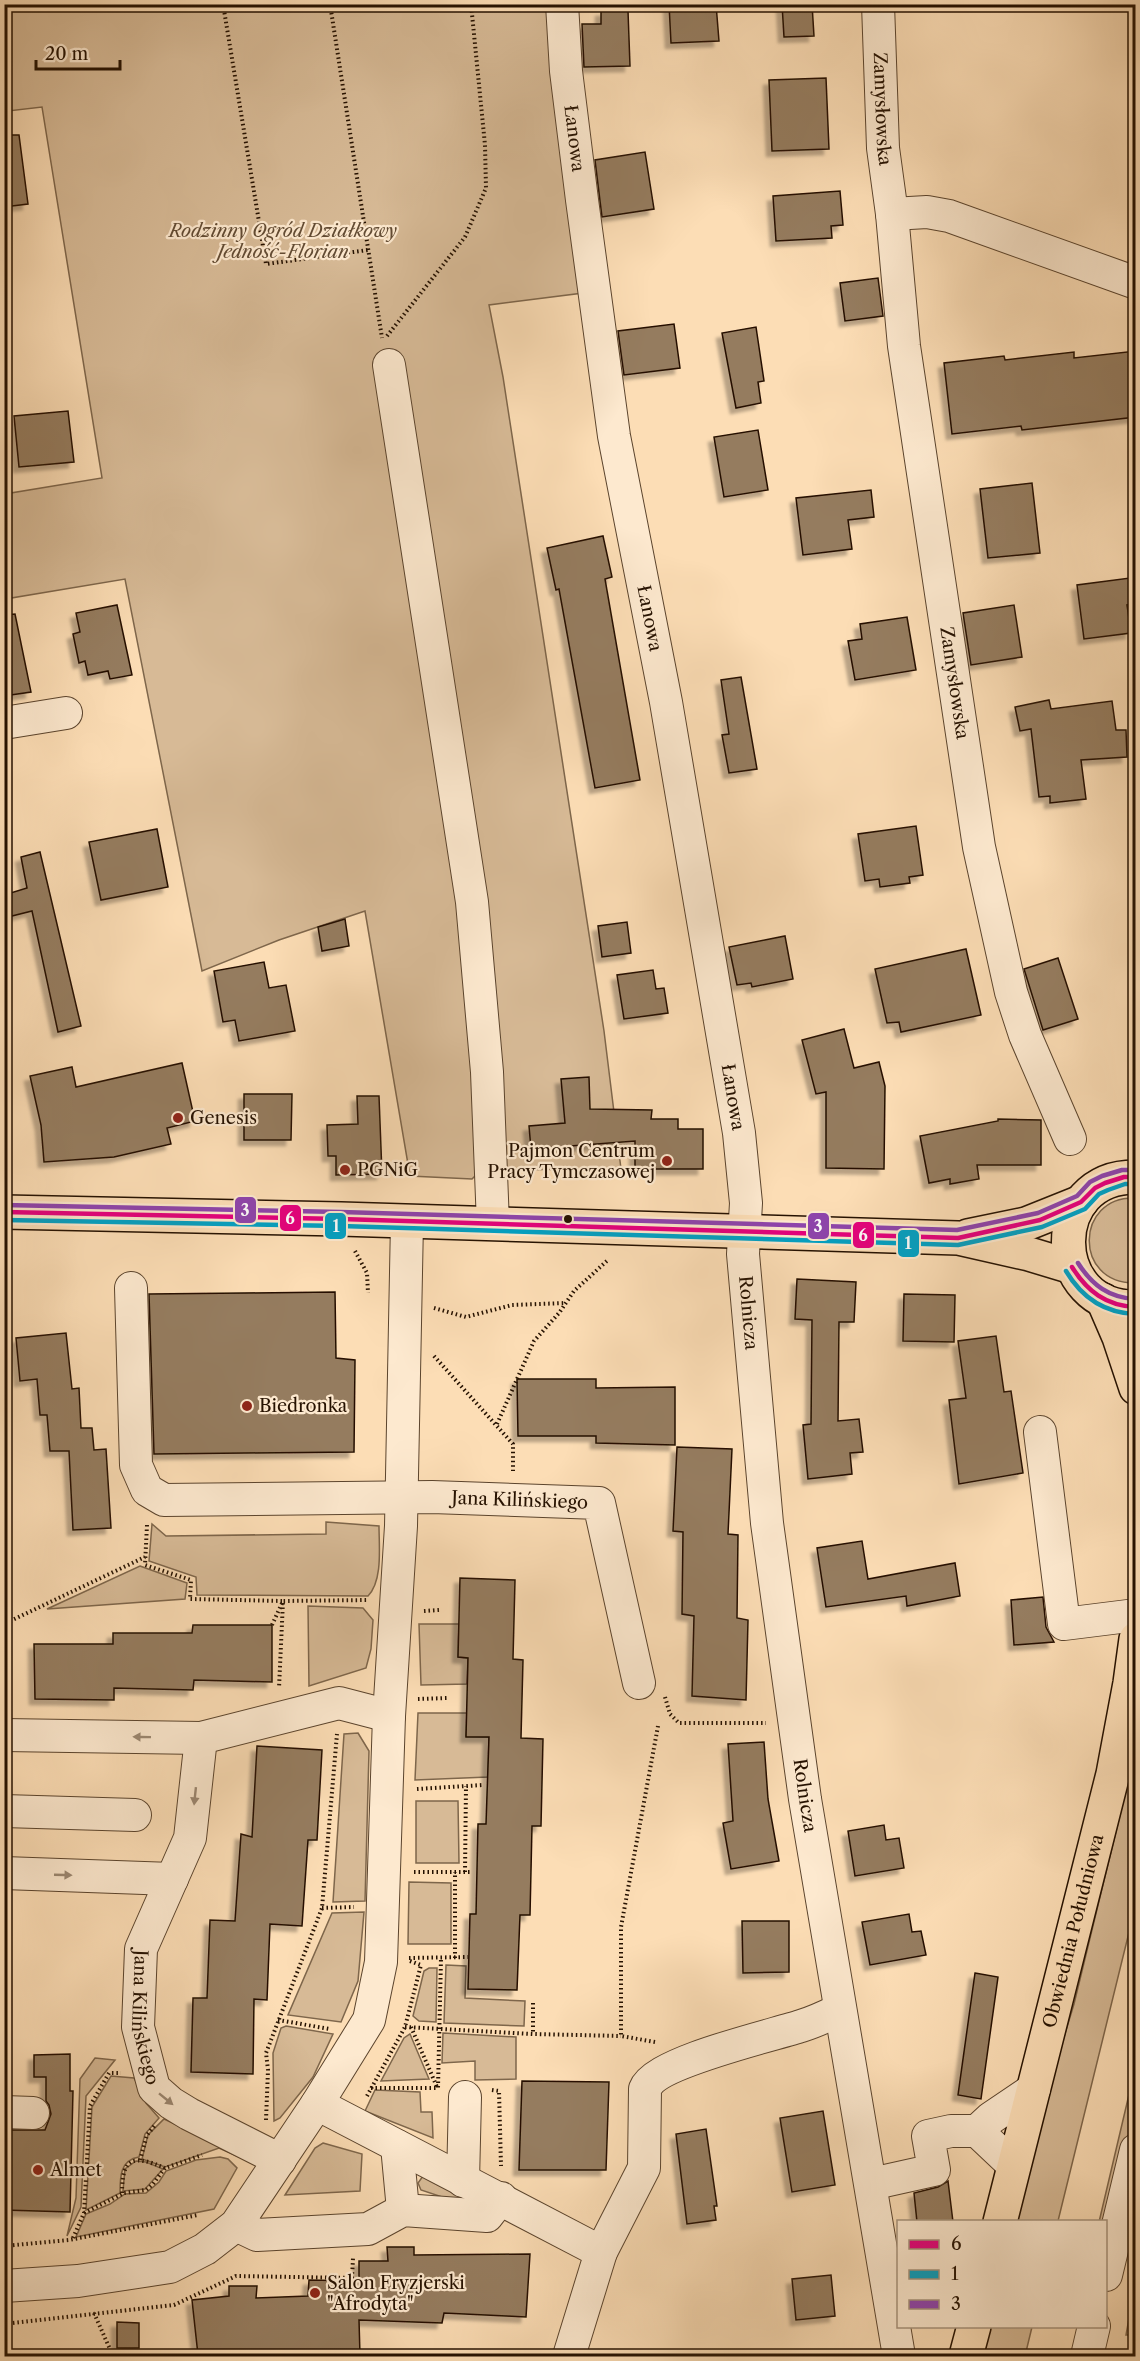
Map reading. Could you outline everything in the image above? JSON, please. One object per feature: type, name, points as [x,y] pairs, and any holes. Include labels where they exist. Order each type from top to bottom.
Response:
[{"type":"main road","points":[[1136,1151],[1123,1179],[1095,1188],[1081,1202],[1068,1232],[1068,1248],[1072,1267],[1084,1285],[1103,1300],[1124,1307],[1136,1307]]},
{"type":"main road","points":[[958,1238],[1026,1224],[1081,1202]]},
{"type":"main road","points":[[4,1212],[958,1238],[1029,1254],[1072,1267]]},
{"type":"main road","points":[[1103,1300],[1119,1337],[1136,1388]]},
{"type":"main road","name":"Obwiednia Południowa","points":[[1000,2220],[1113,1774],[1136,1639]]},
{"type":"main road","points":[[966,2356],[973,2328]]},
{"type":"street","name":"Łanowa","points":[[562,4],[566,71],[604,372],[614,436],[666,702],[718,1006],[743,1160],[746,1203],[744,1231]]},
{"type":"street","name":"Zamysłowska","points":[[878,4],[883,148],[892,214],[904,346],[981,858],[1011,992],[1025,1035],[1070,1139]]},
{"type":"street","points":[[892,214],[927,212],[949,216],[1136,284]]},
{"type":"street","points":[[389,365],[472,902],[487,1072],[493,1224]]},
{"type":"street","points":[[4,723],[66,713]]},
{"type":"street","points":[[4,2286],[78,2281],[170,2267],[205,2249],[236,2225],[317,2104],[369,2020],[381,1962],[399,1708],[396,1599],[407,1306],[407,1222]]},
{"type":"street","name":"Rolnicza","points":[[744,1231],[742,1254],[766,1523],[805,1799],[899,2356]]},
{"type":"street","points":[[131,1288],[136,1465],[147,1490],[164,1500],[401,1498]]},
{"type":"street","points":[[1040,1432],[1064,1624],[1136,1615]]},
{"type":"street","name":"Jana Kilińskiego","points":[[401,1498],[599,1503],[639,1683]]},
{"type":"street","points":[[4,1735],[201,1738],[339,1703],[399,1708]]},
{"type":"street","name":"Jana Kilińskiego","points":[[201,1738],[190,1838],[141,1949],[138,2027],[154,2088],[171,2103],[189,2114],[280,2160]]},
{"type":"street","points":[[4,1811],[135,1815]]},
{"type":"street","points":[[4,1873],[172,1879]]},
{"type":"street","points":[[569,2356],[601,2252],[644,2168],[647,2083],[685,2061],[803,2025],[839,2010]]},
{"type":"street","points":[[871,2184],[934,2170],[928,2136],[951,2131],[977,2131],[991,2118],[1034,2089]]},
{"type":"street","points":[[460,2091],[463,2181]]},
{"type":"street","points":[[317,2104],[601,2252]]},
{"type":"street","points":[[977,2131],[1014,2166]]},
{"type":"street","points":[[397,2146],[403,2210]]},
{"type":"street","points":[[1107,2273],[1125,2238],[1136,2150]]},
{"type":"street","points":[[236,2225],[257,2235],[368,2229],[403,2210],[488,2216],[501,2198]]},
{"type":"street","points":[[1087,2356],[1094,2328]]},
{"type":"path","points":[[223,4],[266,264],[368,250]]},
{"type":"path","points":[[330,4],[382,341],[465,237],[486,189],[486,145],[471,4]]},
{"type":"path","points":[[355,1251],[367,1273],[368,1293]]},
{"type":"path","points":[[496,1424],[534,1341],[574,1291],[617,1251]]},
{"type":"path","points":[[433,1308],[466,1317],[512,1305],[566,1303]]},
{"type":"path","points":[[431,1353],[488,1414]]},
{"type":"path","points":[[147,1520],[145,1564],[191,1580],[190,1599],[283,1601],[396,1599]]},
{"type":"path","points":[[6,1623],[145,1557]]},
{"type":"path","points":[[272,1624],[283,1601]]},
{"type":"path","points":[[278,1697],[283,1601]]},
{"type":"path","points":[[399,1708],[447,1698]]},
{"type":"path","points":[[252,2146],[266,2133],[268,2070],[266,2054],[322,1908],[338,1724]]},
{"type":"path","points":[[621,2036],[621,1927],[658,1726]]},
{"type":"path","points":[[415,1789],[483,1785]]},
{"type":"path","points":[[465,1872],[466,1786]]},
{"type":"path","points":[[412,1872],[471,1872]]},
{"type":"path","points":[[455,1872],[455,1958]]},
{"type":"path","points":[[322,1908],[357,1907]]},
{"type":"path","points":[[399,1958],[468,1957]]},
{"type":"path","points":[[441,1958],[439,2029],[460,2091]]},
{"type":"path","points":[[533,2003],[533,2034]]},
{"type":"path","points":[[278,2020],[332,2029]]},
{"type":"path","points":[[405,2027],[621,2036],[667,2044],[685,2061]]},
{"type":"path","points":[[411,2027],[460,2091]]},
{"type":"path","points":[[73,2239],[84,2213],[90,2106],[109,2073],[130,2073]]},
{"type":"path","points":[[371,2088],[499,2091],[501,2167]]},
{"type":"path","points":[[140,2160],[147,2135],[161,2118]]},
{"type":"path","points":[[84,2213],[122,2194],[146,2190],[165,2168],[199,2155],[209,2154]]},
{"type":"path","points":[[122,2194],[124,2169],[128,2163],[140,2160],[165,2168]]},
{"type":"path","points":[[4,2246],[73,2239],[206,2213]]},
{"type":"path","points":[[4,2324],[174,2305],[236,2276],[352,2278],[354,2250]]},
{"type":"path","points":[[94,2313],[113,2356]]},
{"type":"green space","name":"Rodzinny Ogród Działkowy Jedność-Florian","points":[[5,5],[551,5],[583,293],[489,305],[503,377],[604,1031],[621,1169],[481,1170],[472,1179],[410,1176],[365,911],[279,940],[202,971],[125,579],[5,599],[5,494],[102,478],[42,107],[8,111],[4,92]]},
{"type":"green space","points":[[1135,1198],[1135,1283],[1115,1280],[1100,1270],[1092,1256],[1089,1240],[1092,1224],[1101,1211],[1115,1201]]},
{"type":"green space","points":[[326,1522],[379,1526],[378,1573],[373,1590],[368,1596],[197,1595],[196,1577],[149,1561],[152,1524],[166,1536],[326,1534]]},
{"type":"green space","points":[[140,1566],[187,1583],[185,1599],[47,1609]]},
{"type":"green space","points":[[308,1606],[363,1608],[373,1620],[371,1649],[366,1668],[309,1686]]},
{"type":"green space","points":[[419,1624],[459,1624],[458,1657],[468,1658],[467,1684],[421,1685]]},
{"type":"green space","points":[[418,1713],[467,1713],[466,1736],[489,1737],[488,1777],[415,1780]]},
{"type":"green space","points":[[358,1733],[369,1751],[365,1901],[333,1902],[344,1734]]},
{"type":"green space","points":[[1135,1753],[1135,1908],[1058,2220],[1015,2220],[1044,2103],[1074,2004]]},
{"type":"green space","points":[[416,1801],[458,1801],[459,1863],[416,1863]]},
{"type":"green space","points":[[409,1882],[451,1883],[451,1944],[408,1944]]},
{"type":"green space","points":[[364,1912],[358,1981],[341,2022],[288,2015],[332,1913]]},
{"type":"green space","points":[[446,1965],[466,1966],[465,1998],[525,2001],[524,2026],[444,2023]]},
{"type":"green space","points":[[437,1968],[436,2022],[419,2021],[413,2016],[424,1971]]},
{"type":"green space","points":[[286,2026],[333,2034],[313,2077],[280,2118],[274,2121],[273,2053],[281,2028]]},
{"type":"green space","points":[[443,2033],[516,2037],[516,2079],[475,2080],[475,2061],[442,2063]]},
{"type":"green space","points":[[410,2034],[429,2079],[381,2081],[404,2038]]},
{"type":"green space","points":[[95,2058],[115,2060],[86,2096],[81,2207],[67,2236],[76,2198],[80,2079]]},
{"type":"green space","points":[[1135,2069],[1135,2114],[1107,2231],[1107,2220],[1099,2220]]},
{"type":"green space","points":[[111,2076],[134,2078],[146,2103],[159,2118],[145,2134],[139,2157],[128,2162],[122,2170],[120,2193],[86,2210],[92,2107]]},
{"type":"green space","points":[[375,2090],[420,2092],[421,2112],[432,2112],[433,2138],[365,2111]]},
{"type":"green space","points":[[164,2119],[240,2154],[239,2157],[219,2148],[165,2167],[142,2159],[148,2135]]},
{"type":"green space","points":[[323,2143],[362,2154],[360,2191],[285,2195],[315,2148]]},
{"type":"green space","points":[[220,2157],[228,2159],[237,2168],[214,2209],[76,2237],[86,2214],[110,2204],[125,2194],[146,2193],[159,2182],[166,2171],[196,2160]]},
{"type":"green space","points":[[136,2161],[146,2162],[163,2169],[145,2189],[123,2191],[125,2169]]},
{"type":"green space","points":[[423,2176],[474,2197],[469,2206],[421,2190],[418,2183]]},
{"type":"green space","points":[[1135,2285],[1135,2335],[1126,2335]]},
{"type":"green space","points":[[989,2328],[1032,2328],[1025,2356],[982,2356]]},
{"type":"building","points":[[669,4],[716,4],[719,41],[671,43]]},
{"type":"building","points":[[782,4],[812,4],[814,36],[784,37]]},
{"type":"building","points":[[601,11],[628,11],[630,66],[584,67],[582,24],[601,24]]},
{"type":"building","points":[[826,78],[829,149],[772,151],[769,80]]},
{"type":"building","points":[[4,135],[19,135],[28,204],[4,207]]},
{"type":"building","points":[[645,152],[654,209],[602,217],[595,160]]},
{"type":"building","points":[[840,191],[843,225],[831,226],[832,238],[776,241],[773,196]]},
{"type":"building","points":[[878,278],[883,316],[845,321],[840,283]]},
{"type":"building","points":[[674,324],[680,368],[624,375],[618,331]]},
{"type":"building","points":[[756,327],[764,381],[758,382],[761,403],[736,408],[722,333]]},
{"type":"building","points":[[1136,351],[1136,417],[1022,430],[1021,426],[952,434],[944,363],[1004,356],[1005,360],[1074,352],[1074,358]]},
{"type":"building","points":[[68,411],[74,462],[19,467],[14,416]]},
{"type":"building","points":[[758,430],[768,490],[724,497],[714,437]]},
{"type":"building","points":[[1032,483],[1040,553],[988,558],[980,489]]},
{"type":"building","points":[[871,490],[874,517],[848,520],[852,549],[803,555],[796,498]]},
{"type":"building","points":[[603,536],[612,577],[605,579],[640,780],[595,788],[559,589],[556,590],[547,548]]},
{"type":"building","points":[[1130,578],[1134,604],[1127,605],[1131,633],[1084,639],[1077,585]]},
{"type":"building","points":[[117,605],[132,675],[110,679],[108,671],[88,675],[85,661],[79,663],[73,634],[80,632],[76,613]]},
{"type":"building","points":[[1014,605],[1022,657],[971,665],[963,613]]},
{"type":"building","points":[[15,614],[31,692],[4,696],[4,615]]},
{"type":"building","points":[[907,617],[916,670],[855,680],[848,641],[862,639],[860,624]]},
{"type":"building","points":[[741,677],[757,769],[729,773],[722,735],[729,734],[721,680]]},
{"type":"building","points":[[1049,700],[1051,709],[1112,701],[1116,730],[1126,730],[1127,757],[1081,760],[1086,799],[1050,803],[1050,796],[1039,797],[1031,729],[1020,731],[1015,707]]},
{"type":"building","points":[[916,826],[923,875],[909,877],[910,883],[880,887],[879,879],[865,881],[858,834]]},
{"type":"building","points":[[157,829],[168,887],[101,900],[89,842]]},
{"type":"building","points":[[40,852],[81,1026],[58,1032],[32,911],[4,918],[4,895],[27,888],[21,857]]},
{"type":"building","points":[[345,919],[349,946],[322,951],[318,927]]},
{"type":"building","points":[[627,922],[631,953],[602,957],[598,926]]},
{"type":"building","points":[[785,936],[793,979],[752,987],[751,983],[737,985],[729,947]]},
{"type":"building","points":[[966,949],[981,1015],[901,1032],[899,1022],[887,1023],[875,969]]},
{"type":"building","points":[[1058,958],[1078,1019],[1043,1030],[1024,969]]},
{"type":"building","points":[[264,962],[269,988],[286,985],[295,1031],[239,1041],[235,1020],[223,1022],[214,971]]},
{"type":"building","points":[[653,970],[656,989],[664,988],[668,1013],[624,1019],[617,975]]},
{"type":"building","points":[[844,1029],[854,1068],[879,1062],[885,1086],[884,1169],[826,1168],[826,1092],[816,1094],[802,1040]]},
{"type":"building","points":[[182,1063],[195,1121],[167,1128],[171,1144],[114,1157],[44,1162],[41,1125],[30,1076],[72,1067],[76,1087]]},
{"type":"building","points":[[589,1077],[590,1109],[652,1110],[651,1119],[678,1119],[678,1129],[703,1129],[703,1169],[635,1169],[635,1141],[531,1149],[529,1126],[565,1123],[561,1079]]},
{"type":"building","points":[[244,1094],[292,1094],[291,1140],[244,1140]]},
{"type":"building","points":[[357,1096],[379,1096],[382,1174],[336,1175],[336,1156],[328,1156],[327,1125],[358,1124]]},
{"type":"building","points":[[998,1119],[1041,1120],[1041,1165],[977,1165],[979,1179],[950,1184],[950,1179],[929,1183],[920,1136],[998,1121]]},
{"type":"building","points":[[797,1279],[856,1282],[854,1322],[839,1322],[838,1421],[859,1419],[863,1452],[850,1453],[852,1474],[808,1479],[803,1425],[811,1424],[812,1320],[795,1319]]},
{"type":"building","name":"Biedronka","points":[[335,1292],[336,1358],[355,1360],[354,1452],[154,1454],[149,1294]]},
{"type":"building","points":[[904,1294],[955,1295],[954,1342],[903,1341]]},
{"type":"building","points":[[66,1333],[72,1389],[79,1388],[81,1428],[92,1428],[94,1450],[106,1449],[111,1528],[73,1530],[69,1451],[50,1451],[47,1415],[40,1415],[37,1379],[20,1381],[16,1338]]},
{"type":"building","points":[[996,1336],[1004,1392],[1011,1391],[1023,1473],[959,1484],[949,1400],[966,1398],[958,1341]]},
{"type":"building","points":[[517,1379],[596,1379],[596,1388],[675,1387],[675,1445],[596,1443],[596,1436],[518,1436]]},
{"type":"building","points":[[677,1447],[732,1449],[728,1534],[738,1535],[737,1618],[748,1620],[746,1700],[692,1696],[694,1616],[682,1614],[683,1532],[673,1531]]},
{"type":"building","points":[[862,1541],[868,1579],[955,1563],[960,1596],[907,1606],[906,1596],[826,1607],[817,1548]]},
{"type":"building","points":[[460,1578],[515,1580],[513,1659],[523,1660],[521,1738],[543,1739],[541,1826],[532,1826],[530,1915],[520,1915],[517,1990],[468,1989],[470,1914],[476,1914],[478,1824],[486,1824],[489,1737],[466,1737],[468,1658],[458,1657]]},
{"type":"building","points":[[1043,1597],[1046,1627],[1054,1642],[1014,1645],[1011,1600]]},
{"type":"building","points":[[193,1625],[272,1625],[272,1682],[194,1680],[193,1690],[114,1688],[114,1700],[35,1699],[34,1644],[113,1644],[113,1633],[192,1633]]},
{"type":"building","points":[[764,1742],[768,1799],[779,1861],[731,1869],[723,1823],[733,1821],[728,1744]]},
{"type":"building","points":[[257,1746],[322,1750],[317,1840],[308,1840],[302,1926],[270,1924],[267,2000],[254,1999],[253,2074],[191,2072],[193,1998],[207,1998],[210,1920],[235,1921],[241,1834],[252,1837]]},
{"type":"building","points":[[884,1825],[886,1840],[899,1838],[904,1868],[855,1876],[848,1831]]},
{"type":"building","points":[[909,1914],[912,1932],[921,1931],[926,1955],[870,1965],[862,1922]]},
{"type":"building","points":[[742,1921],[789,1921],[789,1972],[743,1973]]},
{"type":"building","points":[[975,1973],[998,1977],[981,2099],[958,2095]]},
{"type":"building","name":"Almet","points":[[70,2054],[70,2091],[73,2091],[70,2212],[4,2210],[4,2130],[45,2130],[51,2114],[46,2101],[46,2077],[34,2077],[34,2055]]},
{"type":"building","points":[[522,2081],[609,2082],[606,2170],[519,2170]]},
{"type":"building","points":[[823,2111],[835,2185],[792,2192],[780,2118]]},
{"type":"building","points":[[706,2129],[717,2206],[714,2206],[716,2220],[687,2224],[676,2134]]},
{"type":"building","points":[[948,2181],[953,2220],[917,2220],[914,2193],[938,2187]]},
{"type":"building","points":[[387,2247],[414,2247],[414,2255],[530,2254],[526,2317],[444,2313],[442,2323],[359,2320],[360,2355],[278,2351],[278,2356],[198,2355],[192,2300],[229,2296],[229,2286],[257,2286],[256,2298],[308,2296],[309,2280],[359,2281],[359,2261],[388,2261]]},
{"type":"building","points":[[831,2275],[835,2316],[796,2320],[792,2279]]},
{"type":"building","points":[[117,2322],[139,2323],[139,2348],[117,2348]]},
{"type":"transit line","name":"3","points":[[4,1205],[341,1212],[957,1230],[1038,1213],[1077,1196],[1090,1182],[1102,1176],[1122,1170],[1136,1170]]},
{"type":"transit line","name":"6","points":[[4,1212],[341,1219],[958,1238],[1040,1220],[1081,1202],[1095,1188],[1105,1183],[1124,1177],[1136,1177]]},
{"type":"transit line","name":"1","points":[[4,1220],[341,1226],[958,1245],[1042,1227],[1085,1209],[1099,1194],[1125,1184],[1136,1184]]},
{"type":"transit line","name":"3","points":[[1078,1263],[1089,1278],[1102,1289],[1118,1296],[1136,1299]]},
{"type":"transit line","name":"6","points":[[1072,1267],[1098,1296],[1115,1304],[1136,1307]]},
{"type":"transit line","name":"1","points":[[1066,1271],[1079,1289],[1095,1302],[1114,1311],[1136,1314]]},
{"type":"place","name":"Genesis","points":[[178,1118]]},
{"type":"place","name":"Pajmon Centrum Pracy Tymczasowej","points":[[667,1161]]},
{"type":"place","name":"PGNiG","points":[[345,1170]]},
{"type":"place","name":"Biedronka","points":[[247,1406]]},
{"type":"place","name":"Almet","points":[[38,2170]]},
{"type":"place","name":"Salon Fryzjerski \"Afrodyta\"","points":[[315,2293]]}]
